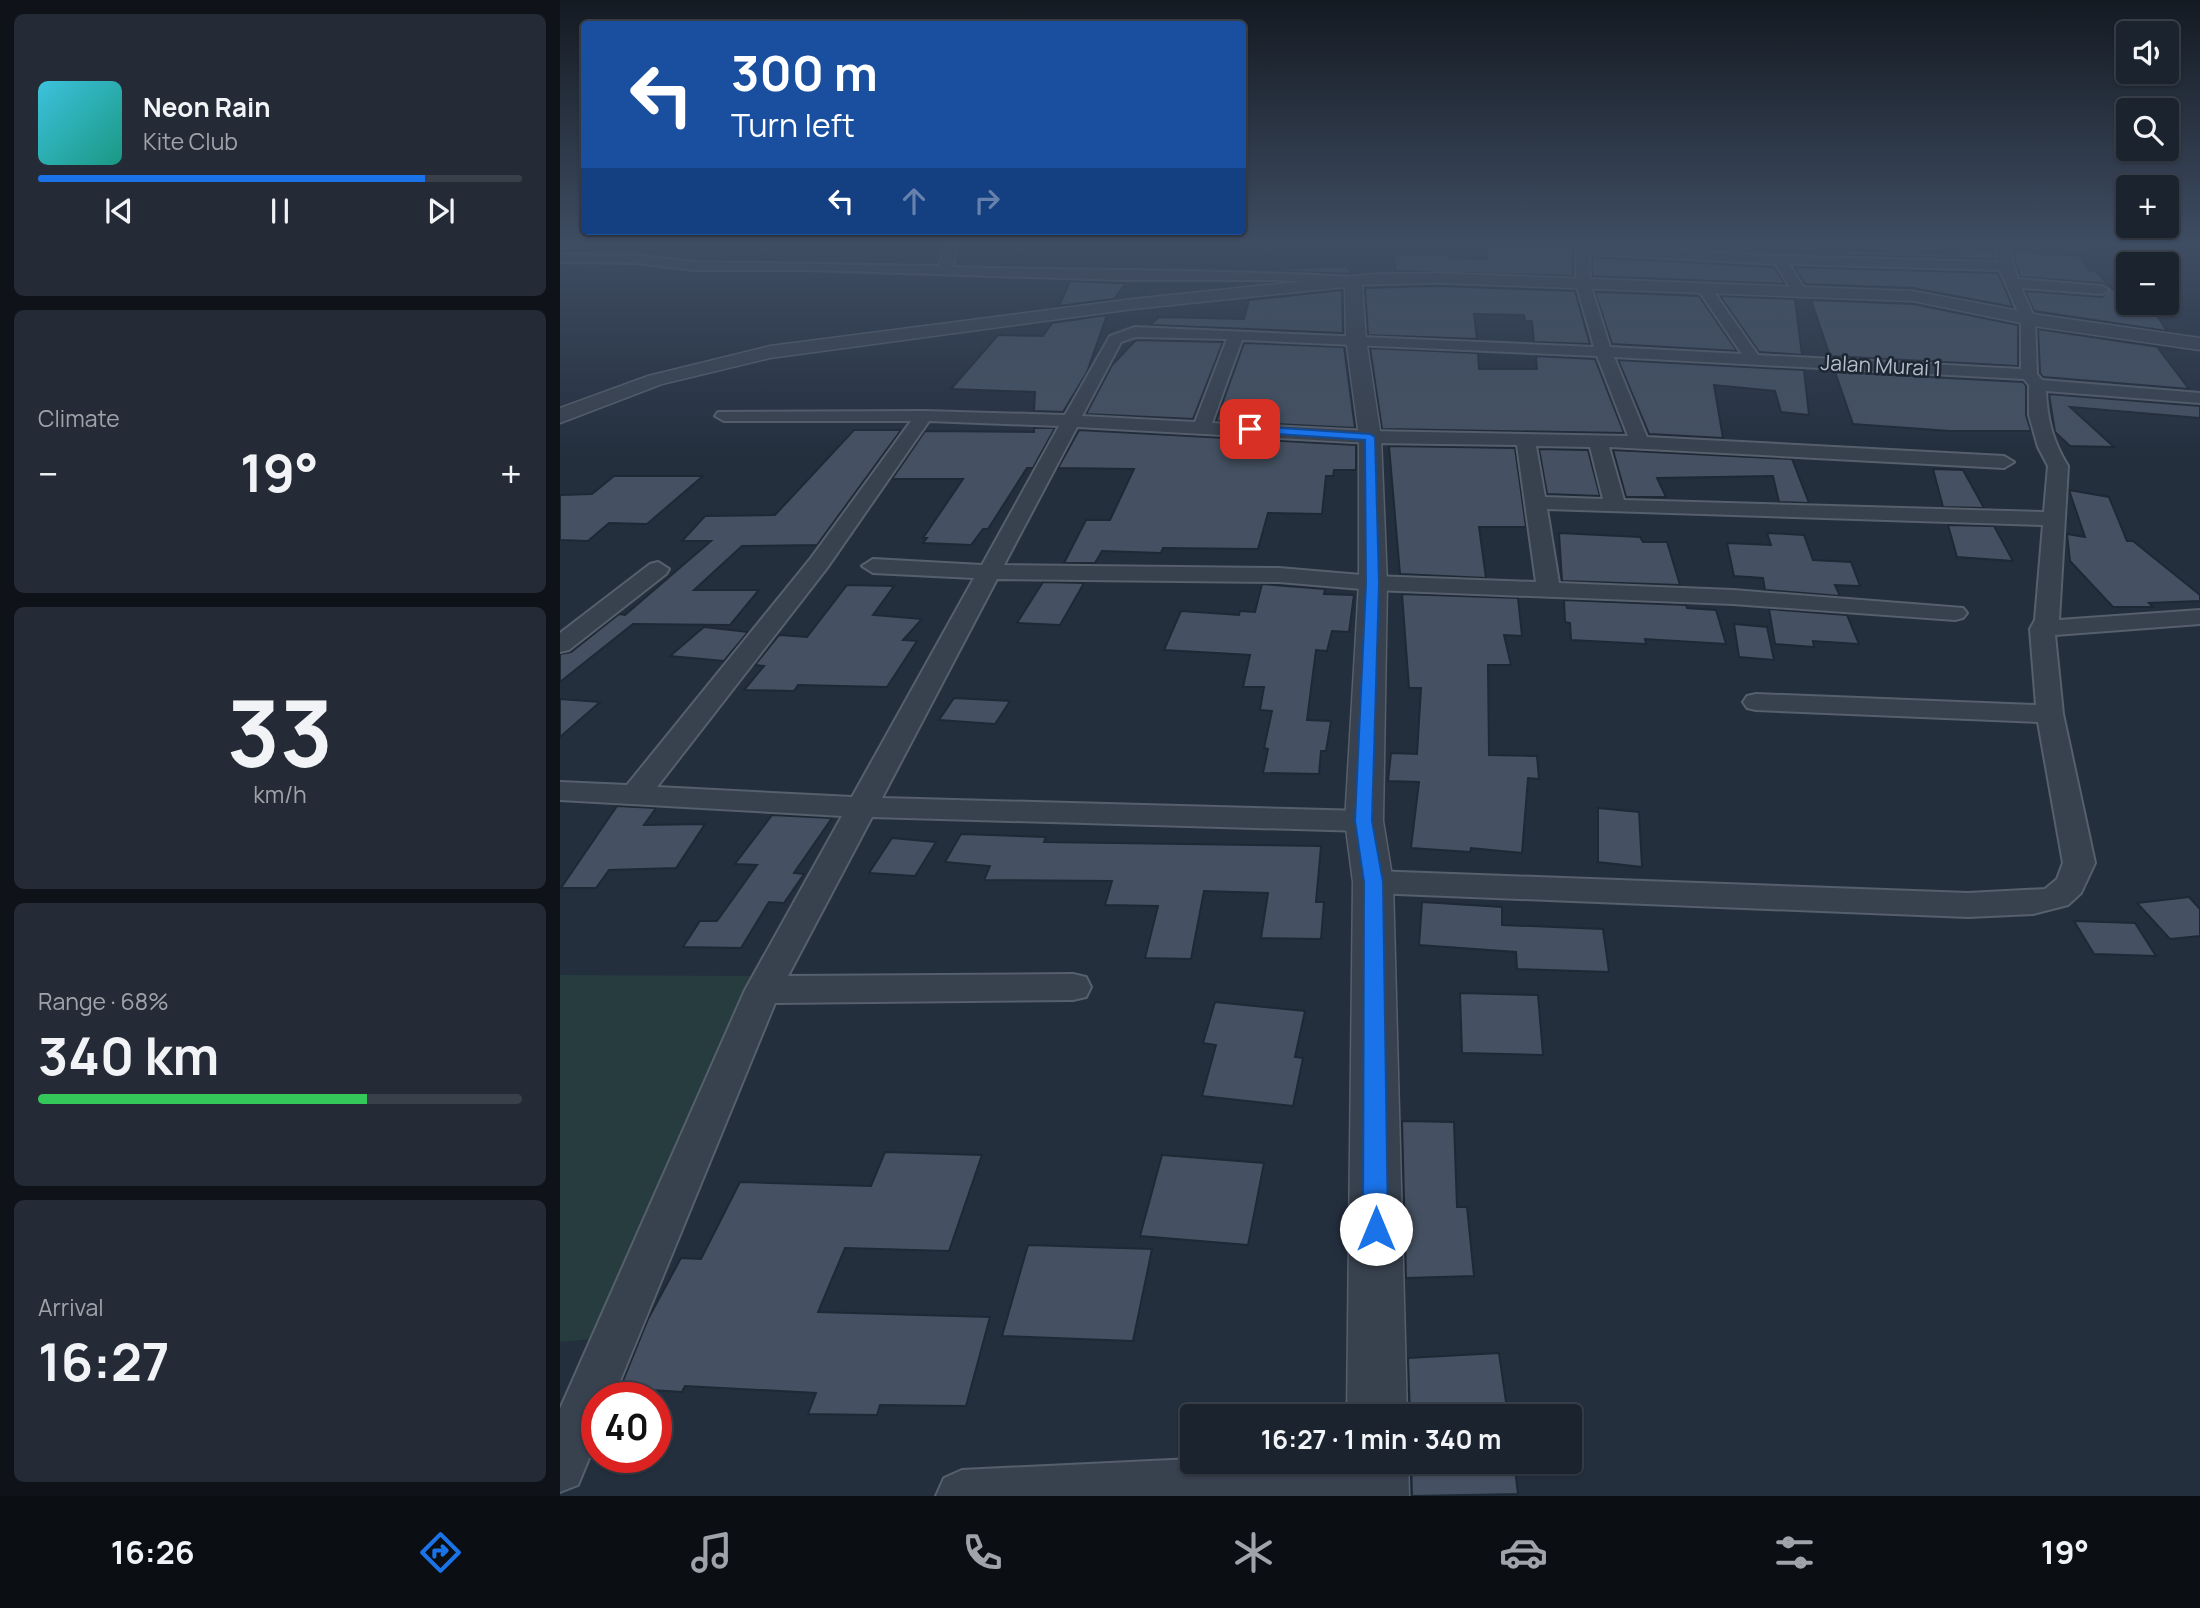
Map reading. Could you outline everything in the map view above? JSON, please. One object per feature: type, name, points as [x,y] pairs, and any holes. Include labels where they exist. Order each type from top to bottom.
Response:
[{"type":"street","points":[[560,416],[655,380],[770,352],[1059,314]]},
{"type":"street","points":[[1355,314],[1370,437],[1373,583],[1364,821],[1373,882],[1377,1404]]},
{"type":"street","points":[[1592,314],[1604,353],[1640,442]]},
{"type":"street","points":[[1722,314],[1753,359]]},
{"type":"street","points":[[2006,314],[2198,343]]},
{"type":"street","points":[[1373,882],[1968,905],[2042,901],[2063,894],[2073,881],[2079,863],[2050,714],[2042,629],[2047,620],[2058,466],[2047,447],[2038,415],[2026,314]]},
{"type":"street","name":"Jalan Murai 1","points":[[560,1467],[763,990],[1115,339],[1135,332],[1356,339],[1753,359],[2033,379],[2200,398]]},
{"type":"street","points":[[1202,426],[1236,336]]},
{"type":"street","points":[[724,416],[924,416],[1073,421],[1370,437],[1640,442],[2004,462]]},
{"type":"street","points":[[633,797],[819,563],[924,416]]},
{"type":"street","points":[[1526,440],[1549,590]]},
{"type":"street","points":[[1598,441],[1615,505]]},
{"type":"street","points":[[1536,503],[2054,519]]},
{"type":"street","points":[[873,566],[987,572],[1279,575],[1373,583],[1733,597],[1955,613]]},
{"type":"street","points":[[560,645],[658,569]]},
{"type":"street","points":[[2042,629],[2200,617]]},
{"type":"street","points":[[1756,702],[2050,714]]},
{"type":"street","points":[[560,791],[633,797],[860,807],[1364,821]]},
{"type":"street","points":[[763,990],[1073,987]]},
{"type":"street","points":[[962,1496],[1231,1474]]},
{"type":"green space","points":[[560,975],[754,976],[592,1339],[560,1342]]},
{"type":"building","points":[[1245,314],[1343,314],[1343,333],[1150,325],[1159,317],[1244,319]]},
{"type":"building","points":[[1367,314],[1581,314],[1590,344],[1534,342],[1532,321],[1525,321],[1524,315],[1474,314],[1477,339],[1368,335]]},
{"type":"building","points":[[1602,314],[1711,314],[1737,351],[1612,344]]},
{"type":"building","points":[[1732,314],[1797,314],[1802,355],[1759,352]]},
{"type":"building","points":[[1816,314],[1962,314],[2018,325],[2018,366],[1830,356]]},
{"type":"building","points":[[2053,314],[2116,314],[2157,315],[2167,331]]},
{"type":"building","points":[[1107,315],[1087,372],[1063,412],[1034,411],[1035,392],[951,389],[998,335],[1043,336],[1052,323]]},
{"type":"building","points":[[2038,329],[2179,350],[2158,348],[2189,389],[2043,377],[2040,373]]},
{"type":"building","points":[[1136,340],[1223,342],[1193,419],[1086,414],[1112,365]]},
{"type":"building","points":[[1244,343],[1344,347],[1355,428],[1216,421]]},
{"type":"building","points":[[1370,348],[1478,353],[1479,369],[1537,369],[1536,356],[1595,359],[1624,433],[1382,429]]},
{"type":"building","points":[[1618,360],[1804,370],[1809,415],[1781,412],[1775,391],[1714,385],[1723,438],[1649,434]]},
{"type":"building","points":[[1835,372],[2023,382],[2026,386],[2026,415],[2031,431],[1950,431],[1853,424]]},
{"type":"building","points":[[2049,394],[2200,406],[2200,418],[2070,407],[2114,447],[2070,446],[2055,432]]},
{"type":"building","points":[[1034,428],[1055,428],[1033,468],[1027,468],[988,529],[983,529],[971,545],[923,543],[927,538],[923,538],[963,479],[892,479],[925,431],[1034,432]]},
{"type":"building","points":[[854,430],[901,430],[817,545],[742,546],[694,590],[759,590],[730,625],[633,624],[560,682],[560,654],[571,652],[619,614],[625,615],[711,541],[682,541],[705,516],[775,515]]},
{"type":"building","points":[[1079,430],[1356,445],[1356,470],[1334,470],[1333,476],[1326,476],[1322,514],[1268,513],[1258,549],[1163,548],[1161,553],[1102,551],[1095,563],[1064,563],[1086,520],[1110,520],[1134,469],[1058,468]]},
{"type":"building","points":[[1389,446],[1515,448],[1526,527],[1479,527],[1486,578],[1400,574]]},
{"type":"building","points":[[1539,449],[1588,450],[1600,496],[1547,494]]},
{"type":"building","points":[[1613,450],[1792,459],[1809,503],[1779,502],[1773,476],[1657,478],[1666,497],[1626,497]]},
{"type":"building","points":[[1933,469],[1963,470],[1984,508],[1943,507]]},
{"type":"building","points":[[614,476],[703,476],[647,524],[609,523],[588,541],[560,540],[560,495],[592,494]]},
{"type":"building","points":[[2069,490],[2109,497],[2127,541],[2133,541],[2200,595],[2200,601],[2149,603],[2153,607],[2113,607],[2070,561],[2067,534],[2085,537]]},
{"type":"building","points":[[1948,525],[1994,526],[2013,561],[1957,557]]},
{"type":"building","points":[[1559,533],[1640,537],[1643,542],[1667,542],[1680,585],[1562,581]]},
{"type":"building","points":[[1767,533],[1804,535],[1813,560],[1851,562],[1860,586],[1835,585],[1840,596],[1765,590],[1763,578],[1734,576],[1727,543],[1771,545]]},
{"type":"building","points":[[1043,582],[1084,583],[1060,625],[1017,623]]},
{"type":"building","points":[[1262,584],[1325,589],[1324,594],[1354,595],[1349,632],[1332,631],[1327,651],[1316,650],[1307,720],[1331,721],[1326,751],[1321,751],[1319,774],[1263,773],[1268,749],[1264,748],[1272,711],[1260,710],[1264,687],[1243,687],[1250,655],[1164,650],[1181,611],[1239,615],[1240,611],[1255,612]]},
{"type":"building","points":[[847,585],[894,586],[873,615],[922,619],[903,640],[917,641],[887,687],[798,685],[794,691],[744,690],[764,666],[755,665],[779,635],[807,637]]},
{"type":"building","points":[[1402,594],[1518,598],[1522,636],[1504,635],[1511,665],[1488,665],[1489,755],[1537,756],[1539,779],[1528,778],[1522,853],[1471,848],[1470,852],[1411,848],[1419,782],[1388,781],[1391,753],[1417,754],[1421,688],[1409,688]]},
{"type":"building","points":[[1564,600],[1686,605],[1687,608],[1716,610],[1726,644],[1645,639],[1646,644],[1571,640],[1570,623],[1565,622]]},
{"type":"building","points":[[1769,609],[1847,615],[1859,644],[1813,641],[1814,647],[1775,644]]},
{"type":"building","points":[[1734,624],[1767,627],[1774,660],[1739,657]]},
{"type":"building","points":[[704,627],[748,632],[724,661],[670,656]]},
{"type":"building","points":[[954,698],[1010,701],[995,724],[939,720]]},
{"type":"building","points":[[560,699],[600,702],[560,737]]},
{"type":"building","points":[[617,806],[656,808],[644,825],[705,824],[676,868],[609,870],[596,888],[561,888]]},
{"type":"building","points":[[1598,808],[1639,812],[1642,867],[1598,862]]},
{"type":"building","points":[[772,815],[832,818],[794,873],[804,874],[784,903],[769,902],[741,948],[683,947],[700,921],[717,921],[757,865],[735,864]]},
{"type":"building","points":[[961,834],[1046,837],[1044,842],[1321,846],[1316,902],[1324,902],[1321,939],[1261,938],[1268,893],[1204,891],[1191,959],[1145,958],[1158,906],[1105,905],[1112,881],[984,880],[990,866],[945,862]]},
{"type":"building","points":[[892,838],[936,842],[915,876],[869,873]]},
{"type":"building","points":[[2189,897],[2200,909],[2200,936],[2170,939],[2137,903]]},
{"type":"building","points":[[1422,902],[1502,907],[1502,925],[1603,929],[1609,972],[1517,969],[1516,952],[1419,945]]},
{"type":"building","points":[[2074,921],[2135,923],[2156,956],[2094,954]]},
{"type":"building","points":[[1460,993],[1538,995],[1543,1055],[1462,1053]]},
{"type":"building","points":[[1215,1002],[1305,1011],[1295,1057],[1303,1058],[1293,1106],[1202,1096],[1216,1045],[1203,1043]]},
{"type":"building","points":[[1402,1121],[1454,1122],[1457,1207],[1467,1207],[1474,1276],[1406,1278]]},
{"type":"building","points":[[885,1152],[982,1155],[949,1251],[845,1248],[818,1312],[990,1317],[966,1406],[880,1405],[877,1415],[808,1414],[816,1393],[685,1386],[682,1392],[672,1391],[672,1382],[622,1382],[648,1319],[681,1258],[701,1259],[740,1182],[871,1186]]},
{"type":"building","points":[[1162,1155],[1264,1163],[1248,1245],[1140,1236]]},
{"type":"building","points":[[1028,1245],[1152,1249],[1133,1341],[1002,1336]]},
{"type":"building","points":[[1499,1353],[1506,1404],[1410,1404],[1408,1358]]},
{"type":"building","points":[[1411,1474],[1516,1474],[1518,1494],[1412,1496]]},
{"type":"route","points":[[1250,429],[1370,437],[1373,583],[1364,821],[1373,882],[1376,1229]]}]
